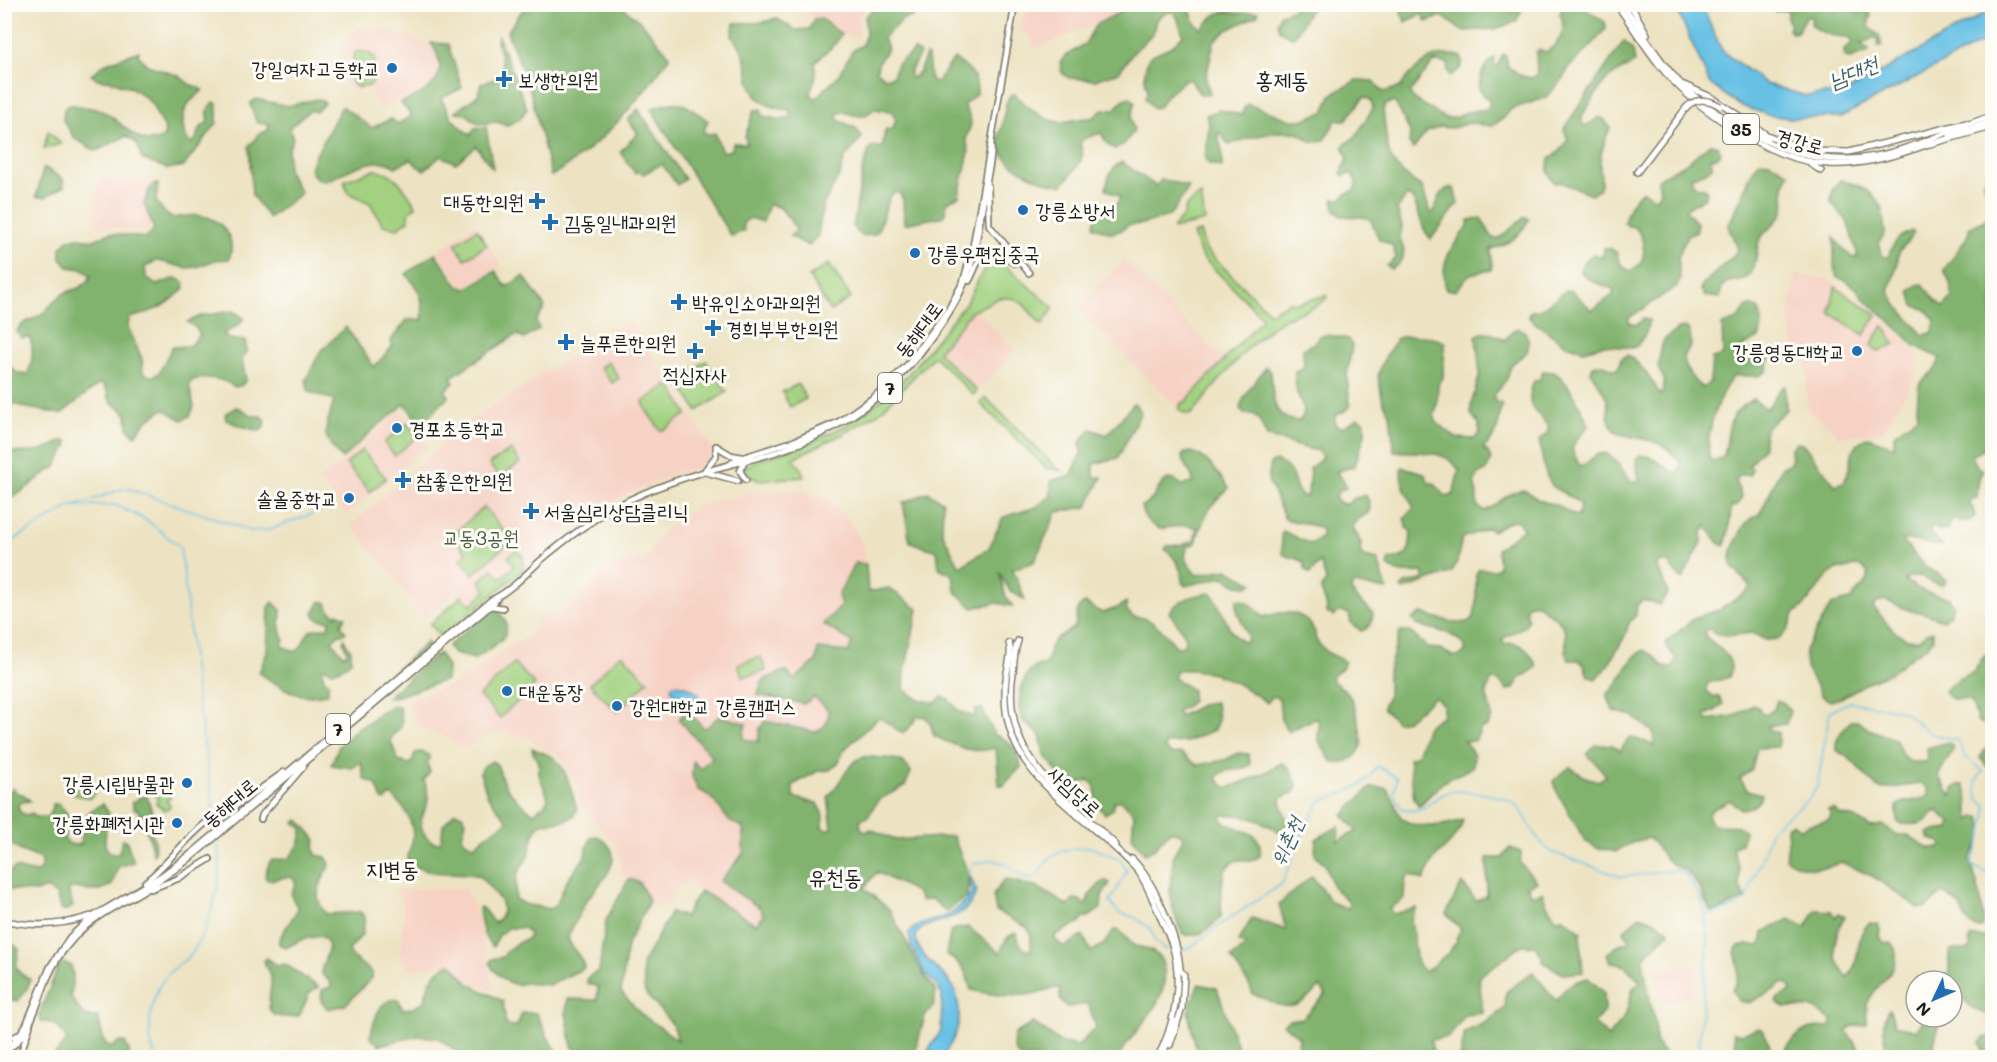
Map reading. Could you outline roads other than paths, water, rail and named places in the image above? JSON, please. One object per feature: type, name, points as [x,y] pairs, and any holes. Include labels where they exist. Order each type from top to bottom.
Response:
[{"type":"highway","name":"경강로","points":[[1616,4],[1673,81],[1702,107],[1769,150],[1802,160],[1844,164],[1869,162],[1930,144],[1991,118]]},
{"type":"highway","name":"경강로","points":[[1622,4],[1680,83],[1703,104],[1753,136],[1798,154],[1834,159],[1889,155]]},
{"type":"highway","points":[[1630,4],[1653,49]]},
{"type":"highway","points":[[1680,83],[1713,98],[1755,128],[1780,142],[1807,151],[1826,153],[1857,150],[1991,118]]},
{"type":"highway","points":[[1637,172],[1686,107],[1698,100],[1705,99],[1720,106],[1781,148]]},
{"type":"highway","points":[[1708,119],[1711,118],[1735,130]]},
{"type":"highway","name":"경강로","points":[[1903,151],[1991,118]]},
{"type":"highway","points":[[1930,144],[1992,127]]},
{"type":"highway","points":[[1802,160],[1821,171]]},
{"type":"highway","points":[[1830,172],[1844,164]]},
{"type":"highway","name":"사임당로","points":[[1017,641],[1011,699],[1016,731],[1024,751],[1045,778],[1138,865],[1154,890],[1174,943]]},
{"type":"highway","name":"사임당로","points":[[1009,643],[1011,650],[1005,699],[1010,731],[1018,751],[1039,778],[1138,871],[1174,943]]},
{"type":"highway","points":[[1156,1058],[1163,1046],[1175,999],[1178,967],[1174,943]]},
{"type":"highway","points":[[1163,1056],[1173,1040],[1182,1008],[1184,980],[1183,972],[1178,967]]},
{"type":"main road","name":"동해대로","points":[[979,222],[1015,4]]},
{"type":"main road","name":"동해대로","points":[[246,810],[434,650],[490,606],[572,534],[601,515],[654,489],[729,465],[822,430],[862,406],[889,384],[918,352],[954,300],[969,264],[976,235],[992,149],[991,143]]},
{"type":"main road","points":[[987,177],[989,225],[1029,273]]},
{"type":"main road","name":"동해대로","points":[[745,459],[814,437],[842,423],[869,406],[910,367],[945,321],[961,294],[972,264],[976,235]]},
{"type":"main road","points":[[961,294],[986,251],[995,251],[1014,263]]},
{"type":"main road","points":[[738,481],[703,472],[716,456],[716,446],[731,455],[745,459],[740,471],[746,480]]},
{"type":"main road","name":"동해대로","points":[[445,641],[491,600],[498,597]]},
{"type":"main road","points":[[490,606],[503,608]]},
{"type":"main road","name":"동해대로","points":[[9,1049],[22,1034],[34,1014],[52,969],[73,939],[93,920],[170,874],[434,650]]},
{"type":"main road","points":[[261,819],[313,755]]},
{"type":"main road","points":[[236,806],[300,763]]},
{"type":"main road","points":[[235,795],[245,799]]},
{"type":"main road","points":[[133,893],[159,870],[189,836],[207,822]]},
{"type":"main road","name":"동해대로","points":[[9,1049],[20,1034],[58,952],[77,930],[96,914],[133,893],[208,842]]},
{"type":"main road","points":[[140,893],[177,879],[210,859]]},
{"type":"main road","points":[[4,920],[41,925],[58,924],[96,914]]},
{"type":"main road","name":"7","points":[[19,1058],[34,1014]]},
{"type":"main road","points":[[4,1036],[14,1037],[20,1034]]},
{"type":"main road","points":[[9,1049],[6,1050],[9,1058]]},
{"type":"water","points":[[1675,5],[1702,5],[1722,51],[1766,84],[1806,96],[1846,92],[1992,9],[1992,37],[1841,117],[1790,118],[1768,115],[1739,105],[1710,84]]},
{"type":"water","points":[[673,684],[695,690],[700,702],[694,705],[677,700],[671,688]]},
{"type":"water","points":[[970,876],[977,892],[967,908],[955,916],[921,929],[916,934],[917,942],[924,955],[954,988],[959,1006],[957,1029],[942,1057],[911,1057],[927,1052],[941,1031],[942,995],[936,984],[925,974],[911,945],[909,933],[923,923],[952,913],[964,903],[971,894]]},
{"type":"waterway","points":[[1985,5],[1989,11]]},
{"type":"waterway","points":[[1980,44],[1992,51]]},
{"type":"waterway","points":[[74,506],[126,488],[252,531],[268,530],[323,510]]},
{"type":"waterway","points":[[4,546],[71,506],[115,505],[148,521],[180,547],[194,675],[216,831]]},
{"type":"waterway","points":[[1706,915],[1735,907],[1747,899],[1771,829],[1810,798],[1817,787],[1830,711],[1850,702],[1904,712],[1931,734],[1957,740],[1966,757],[1983,771],[1976,781],[1978,799],[1986,805],[1985,821],[1971,865],[1987,873],[1992,879]]},
{"type":"waterway","name":"위촌천","points":[[1180,949],[1190,948],[1221,924],[1282,884],[1300,839],[1320,801],[1359,785],[1372,775],[1375,768],[1379,767],[1397,778],[1394,794],[1401,808],[1417,810],[1442,795],[1455,791],[1494,796],[1513,803],[1525,816],[1539,840],[1554,853],[1622,877],[1676,870],[1687,875],[1703,902],[1708,939],[1699,1043],[1703,1058]]},
{"type":"waterway","points":[[157,1058],[150,1039],[153,1004],[161,983],[191,954],[208,922],[220,871],[217,838]]},
{"type":"waterway","name":"위촌천","points":[[970,877],[969,873],[973,864],[992,860],[1006,864],[1023,877],[1032,878],[1039,873],[1049,858],[1064,850],[1089,847],[1120,859],[1127,871],[1110,902],[1119,913],[1134,917],[1151,929],[1155,941],[1165,950],[1172,949]]},
{"type":"place","name":"강일여자고등학교","points":[[392,68]]},
{"type":"place","name":"보생한의원","points":[[504,79]]},
{"type":"place","name":"대동한의원","points":[[537,201]]},
{"type":"place","name":"강릉소방서","points":[[1023,210]]},
{"type":"place","name":"김동일내과의원","points":[[550,222]]},
{"type":"place","name":"강릉우편집중국","points":[[915,253]]},
{"type":"place","name":"박유인소아과의원","points":[[679,302]]},
{"type":"place","name":"경희부부한의원","points":[[713,328]]},
{"type":"place","name":"늘푸른한의원","points":[[566,342]]},
{"type":"place","name":"적십자사","points":[[695,351]]},
{"type":"place","name":"강릉영동대학교","points":[[1857,351]]},
{"type":"place","name":"경포초등학교","points":[[397,428]]},
{"type":"place","name":"참좋은한의원","points":[[403,480]]},
{"type":"place","name":"솔올중학교","points":[[349,498]]},
{"type":"place","name":"서울심리상담클리닉","points":[[531,511]]},
{"type":"place","name":"대운동장","points":[[507,691]]},
{"type":"place","name":"강원대학교 강릉캠퍼스","points":[[617,706]]},
{"type":"place","name":"강릉시립박물관","points":[[187,783]]},
{"type":"place","name":"강릉화폐전시관","points":[[177,823]]},
{"type":"district","name":"홍제동","points":[[1282,79]]},
{"type":"district","name":"지변동","points":[[392,868]]},
{"type":"district","name":"유천동","points":[[835,876]]},
{"type":"water label","name":"남대천","points":[[1853,71]]},
{"type":"park label","name":"교동3공원","points":[[481,537]]}]
